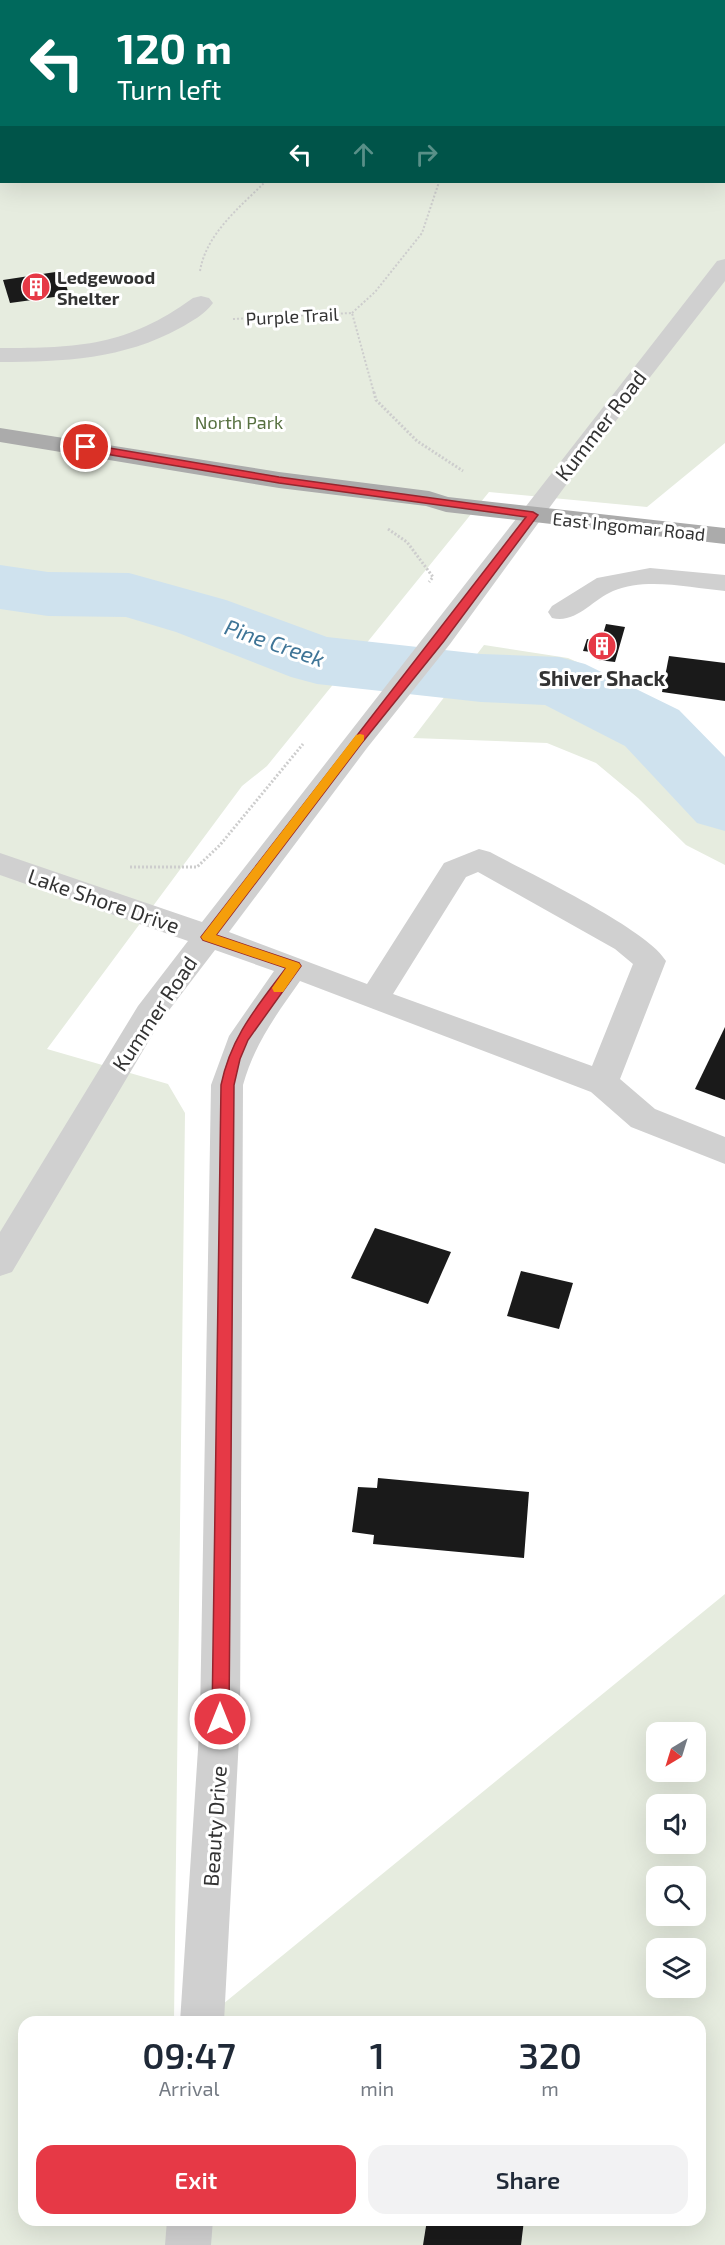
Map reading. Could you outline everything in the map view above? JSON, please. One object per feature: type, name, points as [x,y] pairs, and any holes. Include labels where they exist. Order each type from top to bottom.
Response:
[{"type":"main road","name":"East Ingomar Road","points":[[0,435],[279,480],[429,499],[446,504],[725,536]]},
{"type":"street","name":"Kummer Road","points":[[0,1262],[149,1014],[357,741],[440,638],[557,480],[725,266]]},
{"type":"street","points":[[0,355],[75,355],[135,342],[186,315],[201,303]]},
{"type":"street","points":[[561,612],[606,584],[650,576],[725,583]]},
{"type":"street","points":[[374,999],[455,870],[479,859],[626,941],[650,961],[602,1083],[643,1118],[725,1151]]},
{"type":"street","name":"Lake Shore Drive","points":[[0,864],[294,966],[374,999],[602,1083]]},
{"type":"street","name":"Beauty Drive","points":[[202,2016],[220,1719],[228,1085],[233,1059],[242,1038],[294,966]]},
{"type":"street","points":[[188,2245],[190,2226]]},
{"type":"path","points":[[201,303],[200,262],[215,236],[264,183]]},
{"type":"path","name":"Purple Trail","points":[[201,303],[231,319],[352,313],[375,292],[422,234],[439,183]]},
{"type":"path","name":"Purple Trail","points":[[352,313],[376,400],[417,441],[465,472],[429,499]]},
{"type":"path","points":[[119,867],[197,867],[220,845],[308,738]]},
{"type":"green space","name":"North Park","points":[[0,183],[725,183],[725,443],[647,507],[489,492],[267,766],[242,786],[47,1049],[168,1084],[185,1113],[174,2016],[18,2016],[18,2226],[706,2226],[706,2016],[208,2016],[725,1594],[725,2245],[0,2245]]},
{"type":"green space","points":[[484,645],[568,658],[625,683],[675,718],[725,759],[725,865],[686,845],[638,798],[596,763],[547,743],[413,738]]},
{"type":"building","name":"Ledgewood Shelter","points":[[62,271],[69,295],[10,303],[3,280]]},
{"type":"building","name":"Shiver Shack","points":[[606,624],[625,627],[615,662],[598,660],[600,653],[583,651],[587,639],[601,641]]},
{"type":"building","points":[[669,656],[725,663],[725,701],[662,692]]},
{"type":"building","points":[[725,1027],[725,1100],[695,1089]]},
{"type":"building","points":[[375,1228],[451,1252],[428,1304],[351,1278]]},
{"type":"building","points":[[521,1271],[573,1283],[559,1329],[507,1316]]},
{"type":"building","points":[[378,1478],[529,1492],[524,1558],[373,1544],[374,1535],[352,1532],[358,1487],[377,1488]]},
{"type":"building","points":[[426,2226],[523,2226],[521,2245],[423,2245]]},
{"type":"waterway","name":"Pine Creek","points":[[0,587],[48,594],[129,595],[201,616],[317,660],[481,678],[559,681],[652,728],[725,804]]},
{"type":"slow traffic","points":[[279,988],[294,966],[208,937],[360,737]]},
{"type":"place","name":"Ledgewood Shelter","points":[[36,287]]},
{"type":"place","name":"Shiver Shack","points":[[602,646]]},
{"type":"route","points":[[86,447],[279,480],[533,515],[208,937],[294,966],[242,1038],[233,1059],[228,1085],[221,1480],[220,1719]]}]
